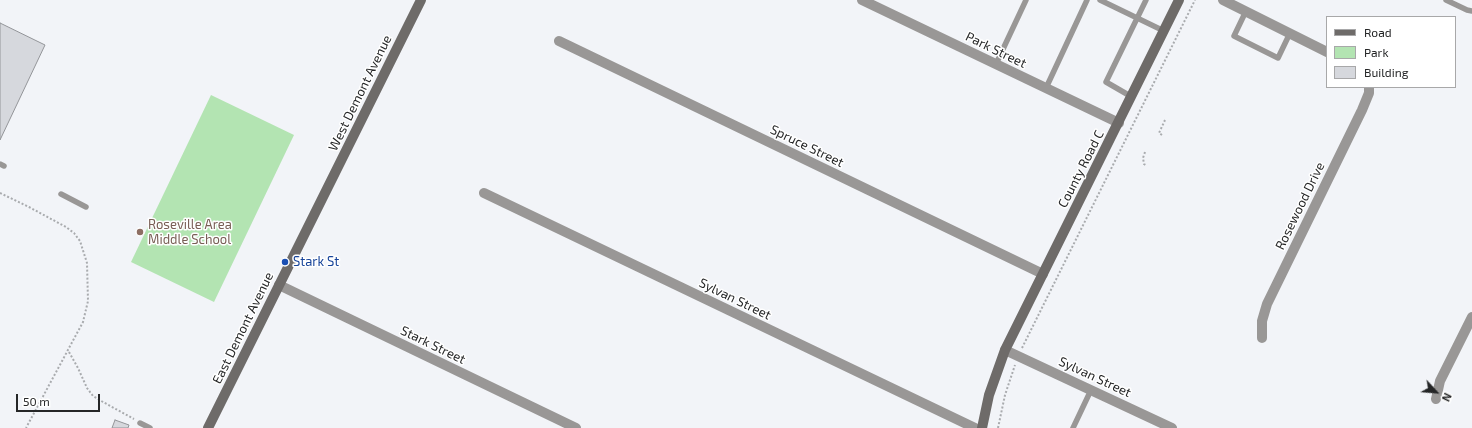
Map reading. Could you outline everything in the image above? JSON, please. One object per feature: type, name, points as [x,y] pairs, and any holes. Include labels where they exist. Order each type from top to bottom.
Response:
[{"type":"street","name":"West Demont Avenue","points":[[323,197],[421,0]]},
{"type":"street","name":"Park Street","points":[[862,0],[1119,123]]},
{"type":"street","name":"County Road C","points":[[982,428],[988,395],[1006,350],[1180,0]]},
{"type":"street","points":[[1223,0],[1326,51]]},
{"type":"street","name":"Spruce Street","points":[[559,41],[1043,274]]},
{"type":"street","name":"Rosewood Drive","points":[[1262,338],[1262,321],[1267,304],[1362,110],[1369,93],[1369,88]]},
{"type":"street","name":"Sylvan Street","points":[[484,193],[975,428]]},
{"type":"street","name":"East Demont Avenue","points":[[208,428],[323,197]]},
{"type":"street","name":"Stark Street","points":[[279,285],[576,428]]},
{"type":"street","points":[[1436,400],[1440,381],[1472,317]]},
{"type":"street","name":"Sylvan Street","points":[[1006,350],[1166,427]]},
{"type":"lane","points":[[996,64],[1026,0]]},
{"type":"lane","points":[[1046,88],[1088,0]]},
{"type":"lane","points":[[1100,0],[1164,31]]},
{"type":"lane","points":[[1132,97],[1106,82],[1146,0]]},
{"type":"lane","points":[[1446,0],[1472,11]]},
{"type":"lane","points":[[1246,11],[1234,36],[1278,58],[1290,33]]},
{"type":"lane","points":[[61,194],[86,207]]},
{"type":"lane","points":[[1073,428],[1091,390]]},
{"type":"lane","points":[[140,423],[150,428]]},
{"type":"path","points":[[1024,345],[1195,0]]},
{"type":"path","points":[[1162,135],[1159,133],[1165,120]]},
{"type":"path","points":[[1145,152],[1143,158],[1144,164],[1147,166]]},
{"type":"path","points":[[0,193],[29,207],[74,233],[80,241],[87,264],[88,301],[83,322],[26,428]]},
{"type":"path","points":[[68,352],[78,368],[87,388],[93,396],[140,423]]},
{"type":"path","points":[[998,428],[1005,395],[1013,369]]},
{"type":"green space","points":[[211,95],[294,135],[214,302],[131,262]]},
{"type":"building","points":[[0,23],[45,45],[0,140]]},
{"type":"building","points":[[115,420],[129,425],[128,428],[112,428]]},
{"type":"place","name":"Roseville Area Middle School","points":[[140,232]]},
{"type":"place","name":"Stark St","points":[[285,262]]}]
